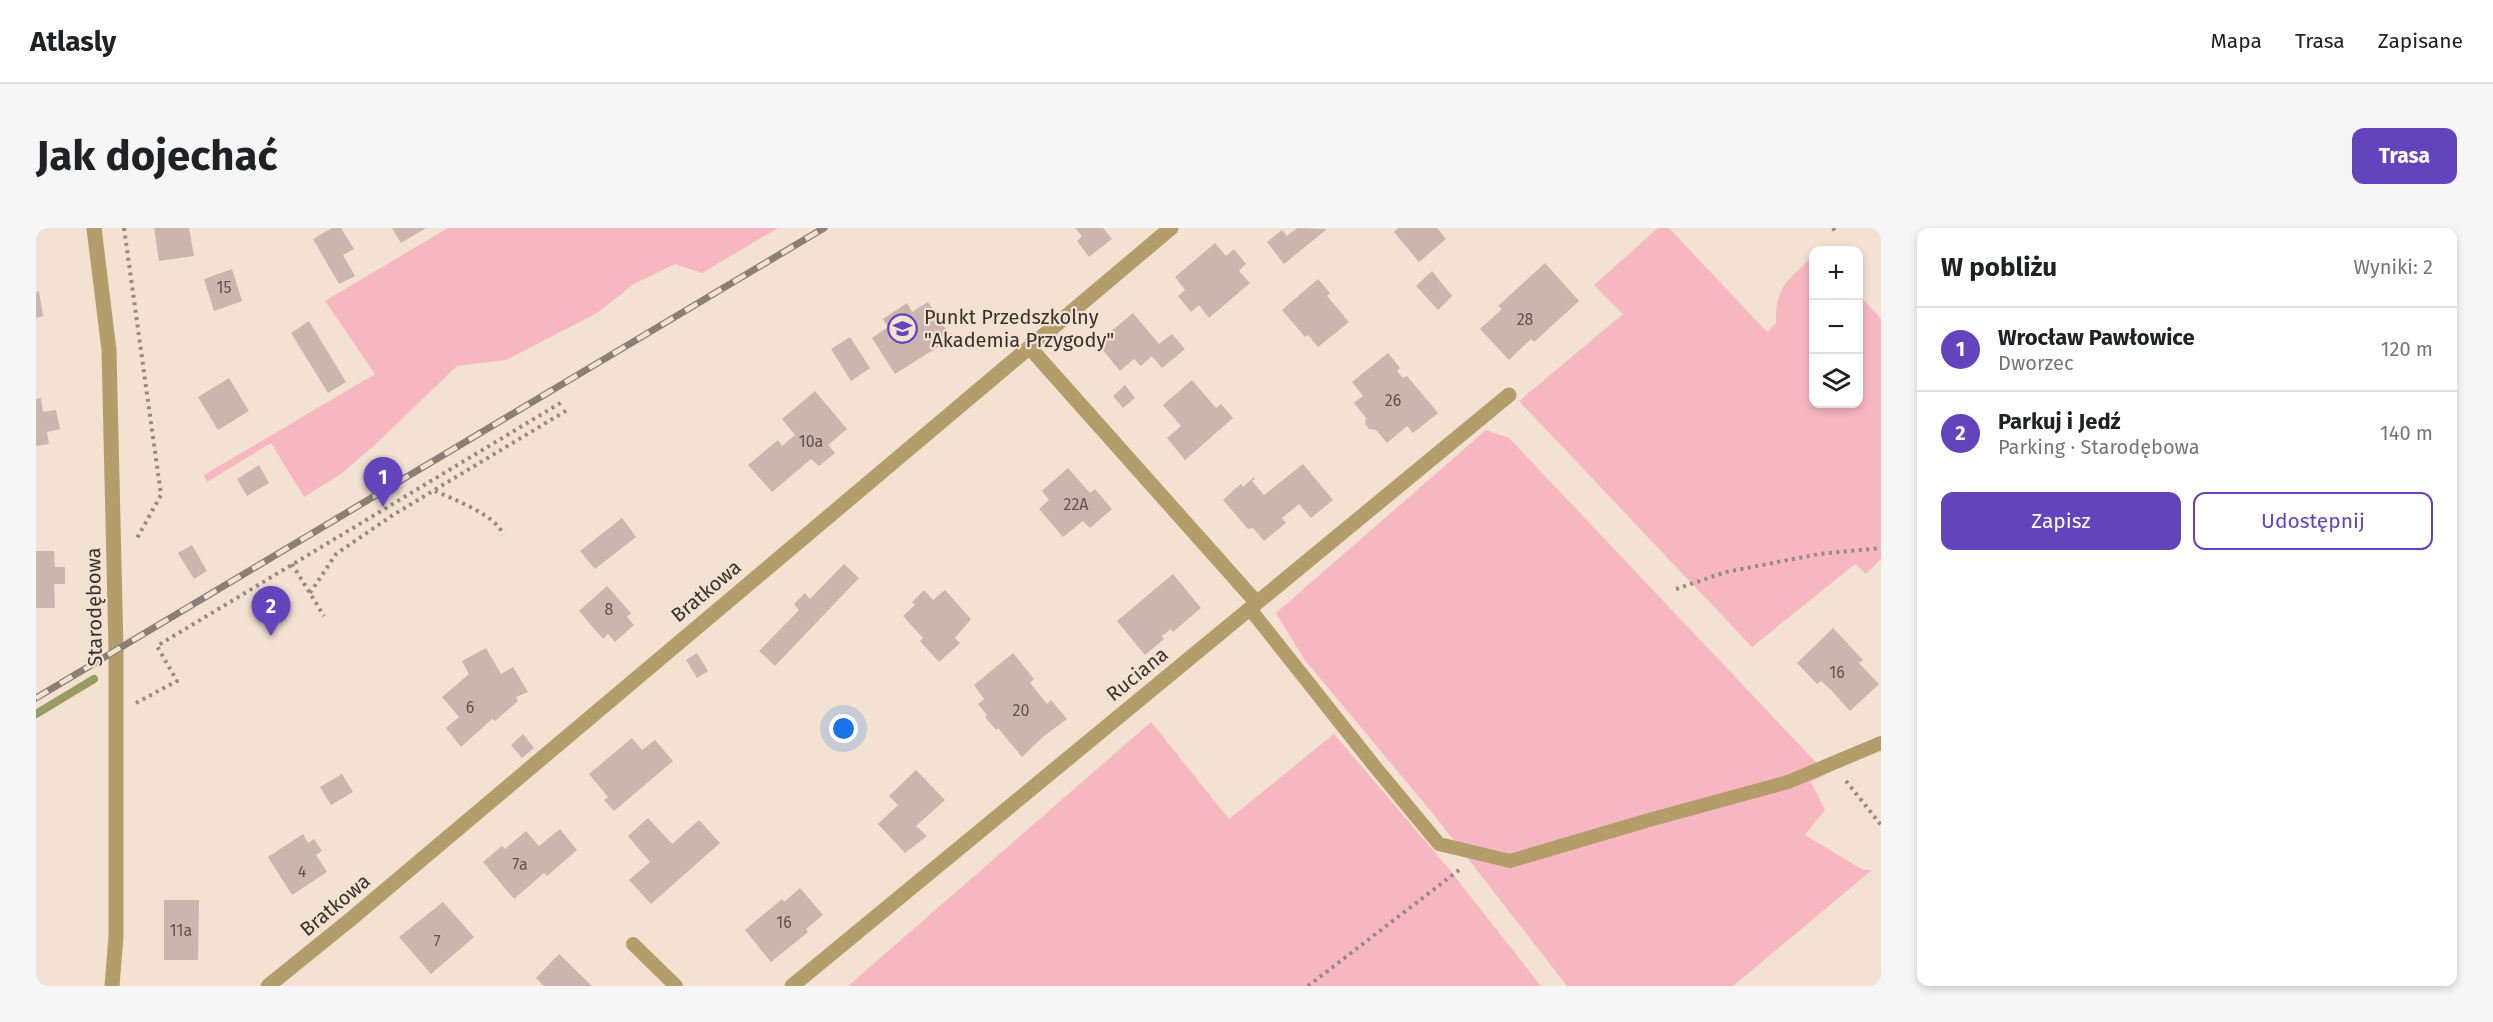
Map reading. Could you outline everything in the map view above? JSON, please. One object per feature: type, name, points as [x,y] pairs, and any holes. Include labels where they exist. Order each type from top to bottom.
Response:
[{"type":"street","name":"Starodębowa","points":[[94,228],[110,350],[116,710],[116,936],[112,986]]},
{"type":"street","name":"Bratkowa","points":[[268,986],[351,919],[1171,228]]},
{"type":"street","points":[[1030,348],[1254,606]]},
{"type":"street","name":"Ruciana","points":[[792,986],[1509,395]]},
{"type":"lane","points":[[1254,606],[1376,768],[1439,844],[1510,861],[1788,782],[1881,743]]},
{"type":"lane","points":[[633,944],[676,986]]},
{"type":"path","points":[[124,228],[126,236]]},
{"type":"path","points":[[116,710],[129,707],[177,681],[157,646],[562,402]]},
{"type":"path","points":[[310,593],[336,554],[434,490],[569,409]]},
{"type":"path","points":[[434,490],[491,520],[501,528],[503,535]]},
{"type":"path","points":[[1676,589],[1726,572],[1819,554],[1881,548]]},
{"type":"path","points":[[292,564],[324,616]]},
{"type":"path","points":[[1833,765],[1881,825]]},
{"type":"path","points":[[1308,986],[1459,870]]},
{"type":"shaded area","points":[[448,228],[778,228],[702,273],[675,264],[634,284],[597,313],[506,360],[457,366],[341,474],[304,497],[271,443],[207,482],[204,475],[375,374],[325,301]]},
{"type":"shaded area","points":[[1658,228],[1669,228],[1767,332],[1776,323],[1778,300],[1785,284],[1809,260],[1809,408],[1863,408],[1863,299],[1881,319],[1881,559],[1866,574],[1855,564],[1752,647],[1519,401],[1623,314],[1594,285]]},
{"type":"shaded area","points":[[1486,430],[1509,438],[1827,774],[1811,782],[1825,810],[1805,835],[1863,870],[1872,870],[1733,986],[1567,986],[1434,815],[1304,659],[1276,613]]},
{"type":"shaded area","points":[[1151,722],[1229,819],[1334,734],[1449,869],[1541,986],[848,986]]},
{"type":"building","points":[[154,228],[189,228],[194,256],[159,261]]},
{"type":"building","points":[[332,228],[341,228],[354,249],[343,255],[355,276],[339,284],[313,239]]},
{"type":"building","points":[[392,228],[426,228],[401,243]]},
{"type":"building","points":[[1075,228],[1103,228],[1112,239],[1089,257],[1077,241],[1082,236]]},
{"type":"building","points":[[1297,228],[1327,229],[1284,264],[1267,242],[1282,230],[1287,236]]},
{"type":"building","points":[[1398,228],[1437,228],[1446,239],[1419,262],[1394,232]]},
{"type":"building","points":[[1215,243],[1226,256],[1234,249],[1246,264],[1239,271],[1250,283],[1209,318],[1199,305],[1191,312],[1178,296],[1185,290],[1175,277]]},
{"type":"building","points":[[1545,263],[1579,301],[1534,342],[1531,339],[1509,360],[1480,329],[1502,309],[1498,306]]},
{"type":"building","points":[[232,269],[242,301],[214,311],[204,279]]},
{"type":"building","points":[[1432,271],[1452,296],[1438,310],[1416,286]]},
{"type":"building","points":[[1318,279],[1330,293],[1327,296],[1349,322],[1318,347],[1308,335],[1305,337],[1282,310]]},
{"type":"building","points":[[39,291],[43,316],[36,318],[36,292]]},
{"type":"building","points":[[928,302],[952,338],[895,374],[872,338],[888,327],[883,319],[907,303],[912,312]]},
{"type":"building","points":[[1133,313],[1159,344],[1172,334],[1185,349],[1162,368],[1152,356],[1141,366],[1134,359],[1120,371],[1097,343]]},
{"type":"building","points":[[309,321],[346,382],[328,393],[291,333]]},
{"type":"building","points":[[850,337],[870,368],[851,381],[831,349]]},
{"type":"building","points":[[1388,353],[1400,368],[1397,371],[1403,378],[1407,376],[1438,413],[1413,433],[1407,426],[1387,443],[1376,430],[1369,429],[1365,424],[1366,418],[1354,403],[1363,396],[1352,382]]},
{"type":"building","points":[[229,378],[249,411],[218,430],[198,397]]},
{"type":"building","points":[[1192,380],[1216,408],[1221,404],[1233,418],[1185,460],[1167,438],[1181,426],[1163,405]]},
{"type":"building","points":[[1125,385],[1135,398],[1123,408],[1113,396]]},
{"type":"building","points":[[815,391],[847,429],[828,445],[835,453],[819,466],[811,459],[772,492],[748,465],[778,440],[782,446],[795,435],[782,419]]},
{"type":"building","points":[[41,398],[43,412],[56,410],[60,429],[47,432],[49,444],[36,446],[36,399]]},
{"type":"building","points":[[1303,464],[1333,500],[1311,518],[1299,504],[1282,518],[1286,523],[1264,541],[1253,528],[1248,529],[1223,500],[1241,484],[1243,487],[1254,477],[1252,481],[1264,495]]},
{"type":"building","points":[[259,465],[269,483],[247,496],[237,479]]},
{"type":"building","points":[[1068,468],[1090,493],[1095,489],[1112,509],[1090,528],[1083,521],[1063,537],[1039,509],[1049,500],[1042,491]]},
{"type":"building","points":[[622,518],[636,537],[595,569],[580,551]]},
{"type":"building","points":[[192,545],[207,571],[194,579],[178,553]]},
{"type":"building","points":[[36,551],[54,551],[55,567],[65,567],[65,584],[54,584],[55,608],[36,608]]},
{"type":"building","points":[[844,564],[859,578],[775,666],[759,651],[799,610],[794,604],[805,593],[810,599]]},
{"type":"building","points":[[1173,574],[1201,608],[1173,632],[1171,629],[1162,636],[1164,639],[1145,655],[1117,621]]},
{"type":"building","points":[[607,586],[631,613],[627,617],[634,625],[615,642],[608,634],[603,639],[579,611]]},
{"type":"building","points":[[924,590],[933,600],[945,590],[971,619],[955,638],[960,643],[939,662],[920,641],[923,638],[903,616],[915,605],[912,602]]},
{"type":"building","points":[[1833,628],[1863,660],[1859,663],[1879,684],[1850,711],[1831,690],[1821,681],[1817,684],[1797,663]]},
{"type":"building","points":[[486,648],[501,674],[513,667],[528,692],[516,697],[518,701],[495,721],[492,719],[461,747],[446,728],[459,717],[442,697],[469,674],[462,661]]},
{"type":"building","points":[[697,653],[708,671],[697,678],[686,660]]},
{"type":"building","points":[[1013,653],[1034,679],[1030,683],[1047,704],[1051,700],[1067,719],[1044,736],[1022,757],[998,728],[996,730],[985,717],[987,715],[978,704],[984,699],[974,685]]},
{"type":"building","points":[[523,734],[534,748],[522,758],[511,745]]},
{"type":"building","points":[[632,738],[642,750],[655,740],[673,761],[614,811],[604,800],[608,797],[589,774]]},
{"type":"building","points":[[916,770],[945,800],[916,826],[927,836],[905,853],[878,824],[898,805],[889,796]]},
{"type":"building","points":[[342,774],[353,792],[331,805],[320,787]]},
{"type":"building","points":[[648,818],[672,844],[699,820],[720,843],[651,904],[629,880],[650,862],[628,836]]},
{"type":"building","points":[[560,829],[577,850],[547,876],[544,873],[514,899],[483,862],[502,846],[505,849],[526,831],[539,846]]},
{"type":"building","points":[[303,834],[308,843],[314,839],[322,851],[316,855],[327,872],[292,895],[268,857]]},
{"type":"building","points":[[800,888],[823,915],[806,929],[808,932],[771,962],[745,930],[782,899],[784,902]]},
{"type":"building","points":[[164,900],[199,900],[198,960],[164,960]]},
{"type":"building","points":[[443,902],[474,937],[431,974],[399,937]]},
{"type":"building","points":[[559,954],[592,986],[544,986],[536,978]]},
{"type":"waterway","points":[[36,714],[94,679]]},
{"type":"railway","points":[[36,698],[824,228]]},
{"type":"place","name":"Punkt Przedszkolny \"Akademia Przygody\"","points":[[903,328]]},
{"type":"place","name":"Wrocław Pawłowice","points":[[383,507]]},
{"type":"place","name":"Parkuj i Jedź","points":[[271,636]]}]
